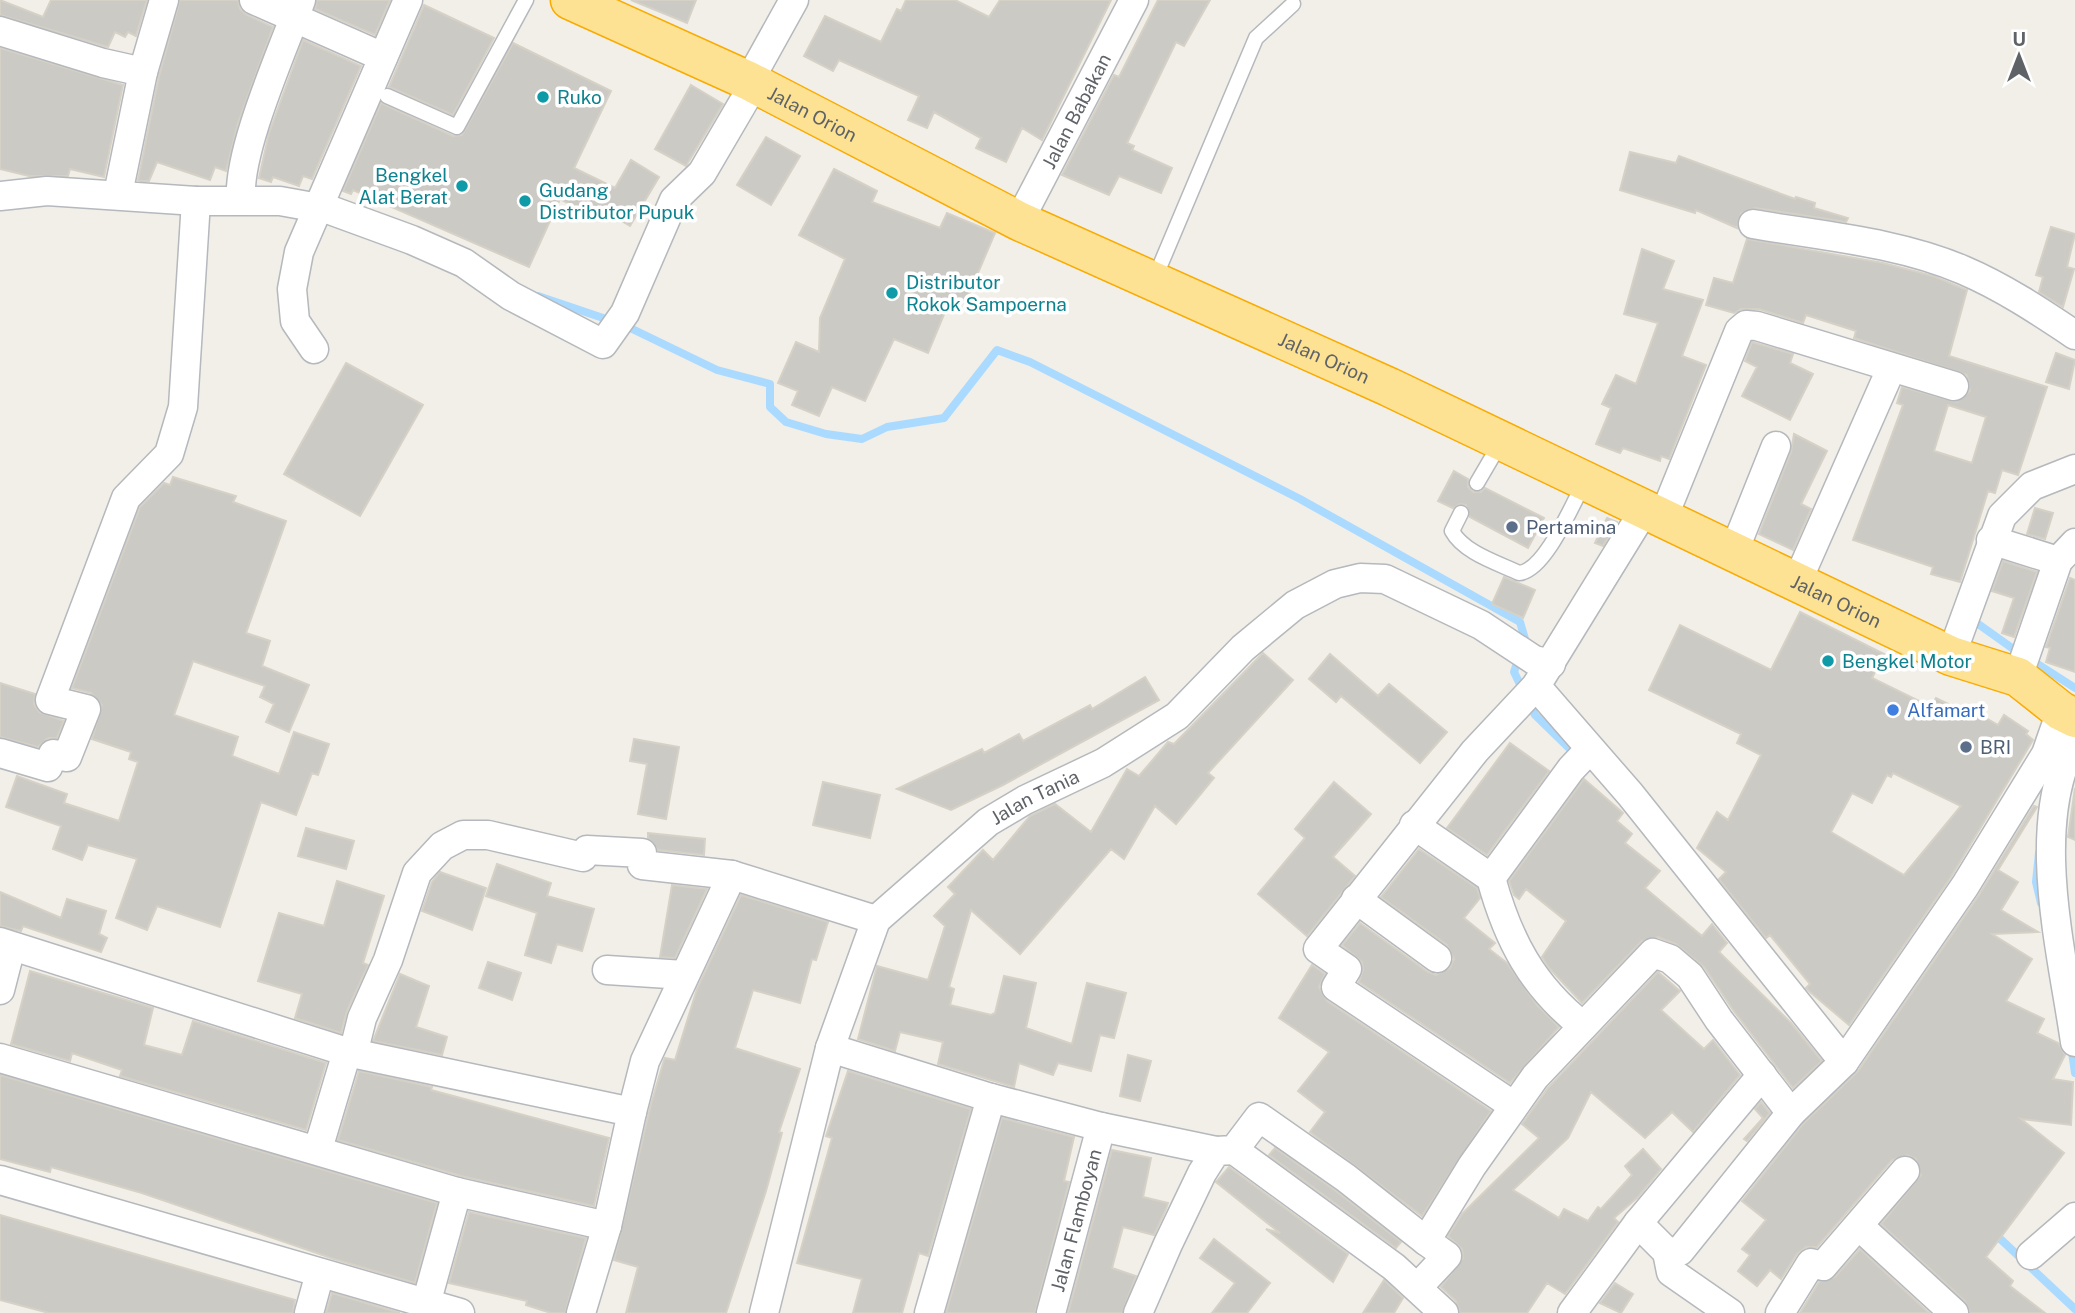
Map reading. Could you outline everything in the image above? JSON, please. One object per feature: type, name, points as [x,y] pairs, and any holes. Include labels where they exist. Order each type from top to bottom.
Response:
[{"type":"highway","name":"Jalan Orion","points":[[570,0],[752,82],[1019,221],[1389,387],[1951,656],[2018,677],[2069,720]]},
{"type":"street","points":[[119,189],[143,72],[164,0]]},
{"type":"street","points":[[254,0],[298,9],[383,57]]},
{"type":"street","points":[[314,349],[295,321],[292,289],[299,252],[408,0]]},
{"type":"street","points":[[0,195],[119,189],[196,201],[240,193],[281,201],[319,201],[464,263],[511,296],[603,344],[617,325],[674,200],[702,173],[794,0]]},
{"type":"street","name":"Jalan Babakan","points":[[1019,221],[1134,0]]},
{"type":"street","points":[[240,193],[251,141],[298,9]]},
{"type":"street","points":[[0,31],[103,64],[143,72]]},
{"type":"street","points":[[0,753],[48,767],[52,754],[67,757],[77,735],[86,709],[50,700],[126,498],[169,454],[175,441],[183,407],[196,201]]},
{"type":"street","points":[[1753,224],[1909,252],[1961,269],[2005,289],[2075,335]]},
{"type":"street","points":[[1514,1106],[1336,987],[1347,969],[1318,949],[1414,825],[1534,681],[1654,513],[1739,331],[1746,325],[1757,326],[1954,387]]},
{"type":"street","points":[[1797,582],[1891,369]]},
{"type":"street","points":[[1734,551],[1776,446]]},
{"type":"street","points":[[1951,656],[1991,540],[2002,516],[2017,499],[2048,478],[2075,470]]},
{"type":"street","points":[[1991,540],[2066,552],[2018,677]]},
{"type":"street","name":"Jalan Tania","points":[[764,1313],[830,1048],[876,920],[1006,810],[1103,763],[1177,716],[1243,648],[1295,606],[1335,584],[1360,578],[1385,579],[1482,625],[1506,641],[1583,756],[1630,794],[1837,1068]]},
{"type":"street","points":[[2069,720],[2063,772],[2051,834],[2053,883],[2075,1042]]},
{"type":"street","points":[[1667,1252],[1679,1251],[1791,1113],[1837,1068],[1965,886],[2069,720]]},
{"type":"street","points":[[1492,878],[1583,756]]},
{"type":"street","points":[[1414,825],[1492,878],[1504,925],[1530,971],[1560,1008],[1583,1026]]},
{"type":"street","points":[[318,1149],[347,1052],[355,1046],[362,1018],[388,960],[416,873],[442,846],[463,835],[488,835],[583,857],[587,850],[642,853],[642,865],[732,875],[876,920]]},
{"type":"street","points":[[581,1313],[607,1226],[645,1061],[732,875]]},
{"type":"street","points":[[1356,899],[1437,958]]},
{"type":"street","points":[[0,990],[6,945],[347,1052],[632,1112]]},
{"type":"street","points":[[1426,1241],[1472,1167],[1535,1077],[1653,953],[1670,959],[1690,976],[1719,1020],[1791,1113]]},
{"type":"street","points":[[607,970],[684,975]]},
{"type":"street","points":[[830,1048],[991,1098],[1101,1126],[1225,1150],[1418,1287],[1444,1313]]},
{"type":"street","points":[[0,1058],[318,1149],[457,1192],[607,1226]]},
{"type":"street","points":[[1572,1313],[1638,1223],[1762,1074]]},
{"type":"street","points":[[929,1313],[991,1098]]},
{"type":"street","points":[[1138,1313],[1168,1244],[1225,1150],[1259,1117],[1346,1178],[1447,1256],[1418,1287]]},
{"type":"street","name":"Jalan Flamboyan","points":[[1051,1313],[1101,1126]]},
{"type":"street","points":[[1780,1313],[1811,1263],[1823,1266],[1905,1171]]},
{"type":"street","points":[[0,1180],[438,1309],[457,1192]]},
{"type":"street","points":[[2031,1255],[2075,1217]]},
{"type":"street","points":[[1638,1223],[1667,1252],[1671,1272],[1730,1313]]},
{"type":"street","points":[[1859,1226],[1954,1313]]},
{"type":"street","points":[[309,1313],[320,1273]]},
{"type":"lane","points":[[387,96],[457,127],[526,0]]},
{"type":"lane","points":[[1153,282],[1256,38],[1293,4]]},
{"type":"lane","points":[[1477,484],[1502,442]]},
{"type":"lane","points":[[1461,513],[1452,531],[1456,538],[1483,557],[1519,573],[1526,573],[1545,555],[1585,481]]},
{"type":"building","points":[[0,0],[43,17],[51,0],[147,0],[136,36],[128,32],[125,37],[115,32],[108,47],[0,15]]},
{"type":"building","points":[[180,0],[238,0],[240,9],[247,15],[273,27],[238,123],[226,171],[215,167],[210,180],[157,162],[149,181],[141,181],[138,180],[159,76]]},
{"type":"building","points":[[317,0],[390,0],[375,35],[315,9]]},
{"type":"building","points":[[631,0],[696,0],[687,23]]},
{"type":"building","points":[[906,0],[955,0],[989,17],[1000,0],[1111,0],[1042,140],[1022,128],[1006,162],[976,148],[981,138],[934,112],[927,128],[908,120],[919,96],[839,60],[833,71],[804,56],[825,16],[881,42],[897,9],[901,11]]},
{"type":"building","points":[[1158,0],[1210,0],[1184,46],[1176,42],[1127,143],[1134,146],[1132,150],[1172,168],[1161,193],[1119,176],[1109,195],[1062,175],[1114,75],[1119,77]]},
{"type":"building","points":[[424,5],[494,38],[453,115],[389,87]]},
{"type":"building","points":[[303,40],[361,66],[312,179],[303,176],[299,186],[273,177],[271,182],[259,178],[269,133]]},
{"type":"building","points":[[513,43],[611,91],[574,168],[615,188],[631,160],[659,177],[630,226],[598,207],[593,216],[560,199],[529,267],[353,190],[351,194],[343,191],[381,103],[453,136],[462,135]]},
{"type":"building","points":[[0,48],[123,85],[104,177],[70,169],[68,176],[29,176],[0,169]]},
{"type":"building","points":[[691,85],[723,104],[686,166],[655,149]]},
{"type":"building","points":[[766,137],[800,156],[771,205],[737,185]]},
{"type":"building","points":[[1630,152],[1676,163],[1679,156],[1795,199],[1796,197],[1815,203],[1814,208],[1848,218],[1846,222],[1755,208],[1741,213],[1737,228],[1696,210],[1695,213],[1620,190]]},
{"type":"building","points":[[834,169],[877,191],[872,202],[940,228],[947,213],[995,233],[966,301],[952,295],[928,353],[894,339],[865,401],[832,387],[819,416],[792,405],[798,391],[778,383],[796,342],[819,352],[820,318],[845,259],[799,235]]},
{"type":"building","points":[[2051,227],[2075,234],[2067,267],[2074,269],[2063,307],[2039,292],[2043,277],[2036,275]]},
{"type":"building","points":[[1747,239],[1883,263],[1933,276],[1967,290],[1949,356],[2047,387],[2018,475],[2002,470],[1995,493],[1988,491],[1960,582],[1931,574],[1933,567],[1853,540],[1903,405],[1897,403],[1902,387],[1957,402],[1970,391],[1967,375],[1854,338],[1856,331],[1806,315],[1803,323],[1759,309],[1741,309],[1734,313],[1706,305],[1714,278],[1733,283]],"holes":[[[1948,405],[1986,417],[1972,463],[1934,451]]]},
{"type":"building","points":[[1642,249],[1674,261],[1663,289],[1703,300],[1682,356],[1706,365],[1669,459],[1661,456],[1660,461],[1623,448],[1620,453],[1596,444],[1611,408],[1602,404],[1616,375],[1636,384],[1658,323],[1624,314]]},
{"type":"building","points":[[1752,342],[1793,354],[1790,363],[1813,374],[1790,420],[1742,396],[1757,367],[1745,361]]},
{"type":"building","points":[[2056,353],[2075,360],[2069,389],[2046,382]]},
{"type":"building","points":[[346,363],[423,405],[360,516],[284,474]]},
{"type":"building","points":[[1794,434],[1827,451],[1801,504],[1811,509],[1793,550],[1759,534],[1791,452]]},
{"type":"building","points":[[1454,471],[1468,479],[1468,487],[1473,492],[1481,492],[1485,488],[1544,518],[1528,548],[1470,517],[1466,505],[1460,504],[1453,508],[1438,501]]},
{"type":"building","points":[[173,477],[236,496],[233,502],[286,521],[246,633],[270,641],[262,666],[309,685],[289,732],[266,722],[274,704],[260,697],[265,686],[193,661],[174,715],[238,737],[232,756],[279,774],[294,732],[329,744],[318,775],[312,773],[296,815],[261,802],[220,927],[157,906],[147,930],[116,918],[137,859],[88,845],[82,860],[53,849],[61,826],[6,807],[17,776],[67,794],[64,803],[119,821],[138,762],[129,759],[131,752],[92,739],[102,705],[91,693],[72,688],[140,507],[164,483],[170,485]]},
{"type":"building","points":[[2035,508],[2053,513],[2045,539],[2027,534]]},
{"type":"building","points":[[1607,518],[1617,522],[1603,546],[1595,543]]},
{"type":"building","points":[[2003,561],[2037,572],[2014,637],[2002,633],[2014,598],[1992,591]]},
{"type":"building","points":[[1504,577],[1535,590],[1523,618],[1492,604]]},
{"type":"building","points":[[2070,578],[2075,580],[2075,672],[2046,662],[2050,648],[2046,647]]},
{"type":"building","points":[[1800,612],[1884,654],[1872,678],[1931,707],[1936,698],[1969,714],[1972,710],[1998,725],[2004,715],[2028,731],[2026,734],[2033,740],[1951,877],[1849,1025],[1806,988],[1810,984],[1770,935],[1766,938],[1719,879],[1726,872],[1697,848],[1717,812],[1728,820],[1761,755],[1737,743],[1741,734],[1649,690],[1680,625],[1771,670]],"holes":[[[1893,773],[1961,806],[1904,875],[1831,832],[1852,793],[1872,803],[1887,775],[1891,777]]]},
{"type":"building","points":[[1263,653],[1293,680],[1208,773],[1214,778],[1176,824],[1155,806],[1124,859],[1111,849],[1020,954],[971,910],[949,987],[954,989],[950,1005],[991,1015],[995,1013],[1004,976],[1036,983],[1026,1028],[1072,1044],[1087,983],[1126,993],[1114,1038],[1100,1035],[1091,1071],[1058,1063],[1053,1075],[1019,1063],[1014,1087],[938,1064],[943,1042],[900,1032],[895,1051],[858,1039],[877,966],[928,980],[945,926],[934,916],[955,894],[948,887],[983,850],[993,860],[1030,816],[1055,804],[1091,832],[1127,769],[1139,776],[1168,742],[1174,744]]},
{"type":"building","points":[[1330,654],[1378,696],[1389,684],[1447,732],[1420,763],[1341,696],[1336,702],[1309,679]]},
{"type":"building","points":[[1145,677],[1159,700],[1003,785],[951,810],[897,789],[982,749],[984,753],[1019,734],[1023,741],[1090,705],[1092,709]]},
{"type":"building","points":[[0,683],[35,694],[34,704],[39,712],[64,721],[57,738],[48,738],[38,747],[0,737]]},
{"type":"building","points":[[634,739],[679,747],[666,819],[638,814],[647,764],[630,761]]},
{"type":"building","points":[[1510,743],[1549,771],[1487,855],[1447,828]]},
{"type":"building","points":[[1584,779],[1623,813],[1617,821],[1632,834],[1625,843],[1660,871],[1645,888],[1702,936],[1712,924],[1727,943],[1719,952],[1791,1023],[1822,1061],[1793,1088],[1733,1010],[1704,967],[1676,944],[1658,937],[1642,941],[1582,1003],[1549,968],[1542,957],[1566,921],[1526,889],[1519,899],[1514,895],[1509,881]]},
{"type":"building","points":[[823,782],[880,795],[870,838],[813,825]]},
{"type":"building","points":[[1334,782],[1371,814],[1333,857],[1355,876],[1307,936],[1258,894],[1305,838],[1295,829]]},
{"type":"building","points":[[2075,788],[2075,840],[2068,837]]},
{"type":"building","points":[[2034,806],[2037,807],[1998,870],[2018,882],[2001,910],[2038,932],[1992,934],[2032,959],[2006,1001],[2044,1019],[2037,1033],[2058,1043],[2065,1055],[2053,1079],[2073,1082],[2071,1125],[2021,1119],[2064,1153],[1986,1257],[2013,1281],[2010,1286],[2045,1313],[1970,1313],[1965,1301],[1881,1224],[1921,1175],[1916,1159],[1907,1155],[1892,1160],[1817,1247],[1806,1247],[1797,1254],[1781,1279],[1770,1270],[1757,1286],[1738,1271],[1750,1255],[1742,1249],[1766,1220],[1742,1201],[1803,1124],[1858,1071],[1979,895]]},
{"type":"building","points":[[306,828],[354,841],[346,869],[298,856]]},
{"type":"building","points":[[648,833],[705,839],[704,855],[658,850],[648,838]]},
{"type":"building","points":[[1419,849],[1477,888],[1480,898],[1464,918],[1495,943],[1489,949],[1507,963],[1537,1005],[1559,1027],[1510,1083],[1359,982],[1363,970],[1362,962],[1342,945],[1360,923],[1428,972],[1436,975],[1450,968],[1454,959],[1447,945],[1381,897]]},
{"type":"building","points":[[497,864],[551,883],[547,896],[594,909],[582,951],[557,944],[551,963],[525,955],[537,913],[486,896]]},
{"type":"building","points":[[440,872],[486,888],[472,930],[422,911],[432,882]]},
{"type":"building","points":[[337,881],[384,896],[363,963],[368,965],[347,1011],[341,1033],[295,1018],[302,994],[258,981],[279,913],[324,926]]},
{"type":"building","points":[[672,885],[707,889],[675,958],[660,957]]},
{"type":"building","points":[[0,892],[61,918],[67,899],[106,911],[99,934],[107,938],[101,952],[23,926],[21,931],[0,926]]},
{"type":"building","points":[[741,895],[828,922],[816,960],[812,959],[800,1003],[753,990],[735,1048],[800,1069],[779,1132],[782,1133],[766,1191],[726,1313],[626,1313],[638,1267],[614,1260],[651,1104],[664,1060],[675,1060],[697,989]]},
{"type":"building","points":[[488,962],[521,973],[512,1000],[479,988]]},
{"type":"building","points":[[1312,965],[1325,974],[1319,987],[1327,1001],[1491,1111],[1422,1216],[1310,1132],[1325,1112],[1298,1091],[1329,1052],[1279,1018]]},
{"type":"building","points":[[30,971],[153,1008],[144,1045],[182,1055],[193,1021],[326,1063],[306,1130],[120,1076],[122,1070],[72,1053],[70,1061],[11,1044]]},
{"type":"building","points":[[1658,972],[1680,991],[1661,1010],[1704,1049],[1713,1040],[1740,1075],[1693,1132],[1672,1112],[1645,1138],[1591,1092],[1568,1138],[1513,1190],[1559,1218],[1564,1209],[1588,1221],[1598,1207],[1601,1209],[1632,1175],[1625,1166],[1643,1149],[1661,1169],[1638,1197],[1614,1218],[1618,1222],[1565,1294],[1547,1283],[1527,1313],[1460,1313],[1456,1301],[1441,1287],[1463,1258],[1462,1249],[1448,1236],[1462,1214],[1539,1138],[1522,1124],[1548,1088]]},
{"type":"building","points":[[400,974],[429,986],[416,1027],[447,1037],[442,1055],[373,1041]]},
{"type":"building","points":[[1128,1055],[1151,1061],[1140,1101],[1120,1096]]},
{"type":"building","points":[[359,1071],[432,1087],[431,1090],[609,1138],[594,1206],[461,1176],[338,1140]]},
{"type":"building","points":[[848,1071],[971,1109],[928,1256],[919,1253],[902,1313],[853,1313],[862,1279],[797,1263],[832,1138],[826,1136]]},
{"type":"building","points":[[0,1075],[437,1203],[415,1283],[334,1259],[142,1193],[51,1167],[50,1172],[0,1159]]},
{"type":"building","points":[[1761,1102],[1770,1113],[1747,1141],[1744,1139],[1763,1118],[1755,1109]]},
{"type":"building","points":[[1002,1118],[1074,1137],[1064,1181],[1069,1182],[1035,1313],[946,1313]]},
{"type":"building","points":[[1275,1148],[1401,1242],[1396,1248],[1269,1155]]},
{"type":"building","points":[[1112,1150],[1151,1158],[1143,1197],[1168,1203],[1154,1235],[1123,1227],[1112,1268],[1136,1276],[1122,1313],[1068,1313]]},
{"type":"building","points":[[1229,1167],[1348,1254],[1333,1282],[1266,1229],[1280,1233],[1216,1182]]},
{"type":"building","points":[[469,1212],[586,1238],[565,1313],[551,1313],[526,1305],[527,1301],[449,1283]]},
{"type":"building","points":[[0,1215],[295,1300],[293,1313],[49,1313],[0,1300]]},
{"type":"building","points":[[1214,1239],[1270,1283],[1247,1313],[1212,1313],[1235,1283],[1200,1258]]},
{"type":"building","points":[[1860,1249],[1929,1313],[1800,1313],[1819,1282],[1835,1277]]},
{"type":"building","points":[[1384,1280],[1403,1298],[1394,1313],[1363,1313]]},
{"type":"building","points":[[1615,1283],[1633,1294],[1621,1313],[1600,1303]]},
{"type":"building","points":[[332,1293],[400,1313],[326,1313]]},
{"type":"waterway","points":[[538,296],[612,321]]},
{"type":"waterway","points":[[624,325],[717,370],[770,384],[770,407],[786,422],[826,434],[862,439],[887,427],[944,418],[997,350],[1030,362],[1300,499],[1520,622],[1525,639],[1514,672],[1535,715],[1577,756]]},
{"type":"waterway","points":[[1974,621],[2019,653]]},
{"type":"waterway","points":[[2033,661],[2075,688]]},
{"type":"waterway","points":[[2039,853],[2036,882],[2041,903]]},
{"type":"waterway","points":[[2071,1045],[2075,1073]]},
{"type":"waterway","points":[[1994,1233],[2075,1309]]},
{"type":"place","name":"Ruko","points":[[543,97]]},
{"type":"place","name":"Bengkel Alat Berat","points":[[462,186]]},
{"type":"place","name":"Gudang Distributor Pupuk","points":[[525,201]]},
{"type":"place","name":"Distributor Rokok Sampoerna","points":[[892,293]]},
{"type":"place","name":"Pertamina","points":[[1512,527]]},
{"type":"place","name":"Bengkel Motor","points":[[1828,661]]},
{"type":"place","name":"Alfamart","points":[[1893,710]]},
{"type":"place","name":"BRI","points":[[1966,747]]}]
